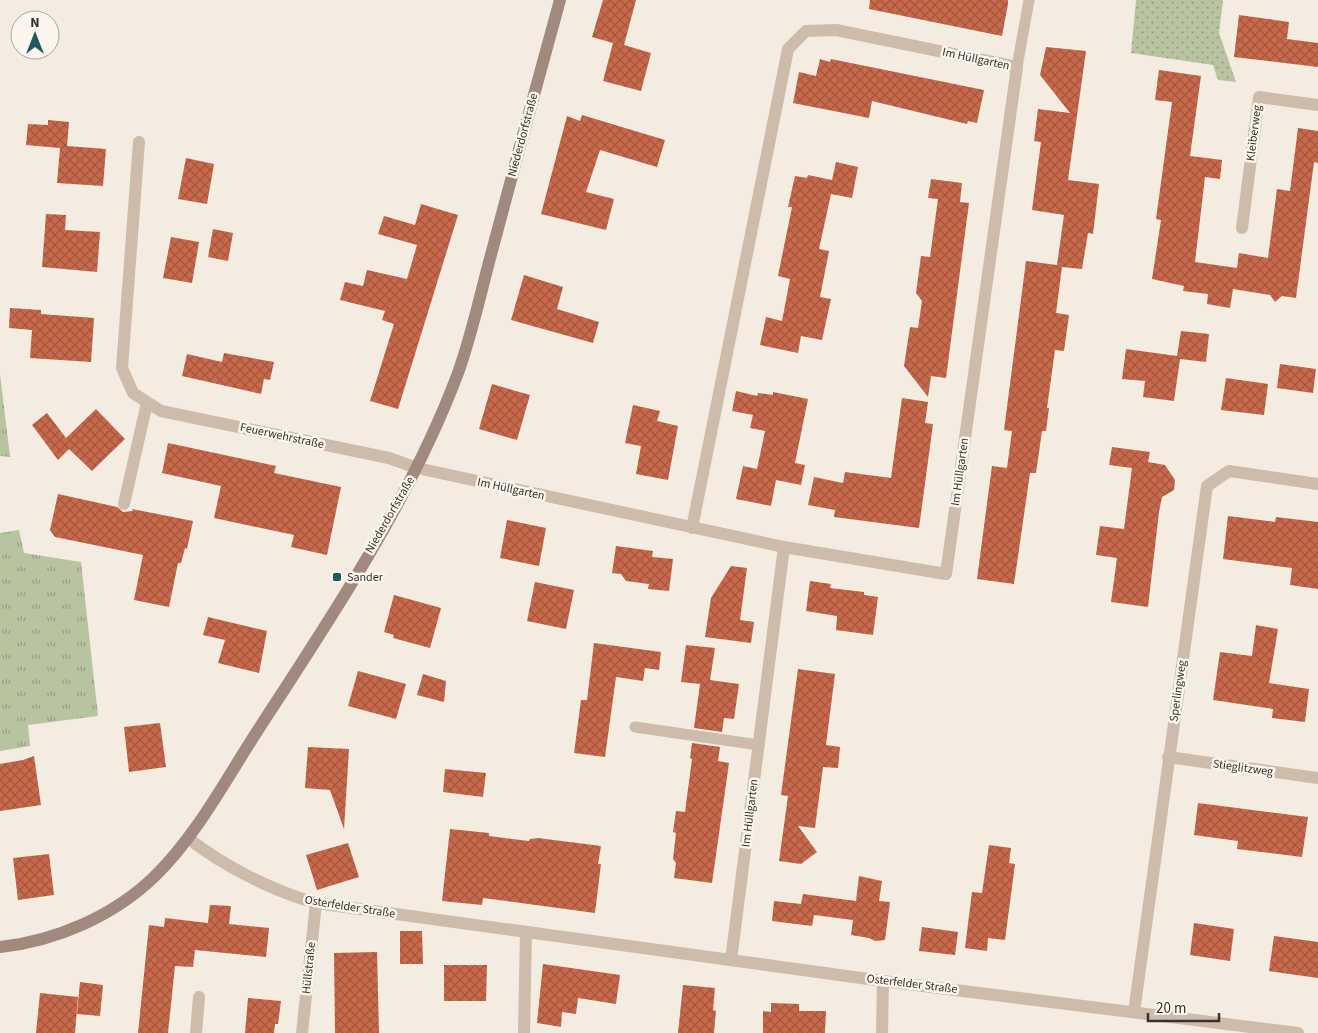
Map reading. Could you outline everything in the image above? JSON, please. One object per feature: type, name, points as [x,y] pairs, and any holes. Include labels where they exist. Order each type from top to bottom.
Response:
[{"type":"main road","name":"Niederdorfstraße","points":[[0,946],[16,945],[56,935],[91,920],[126,900],[156,876],[188,838],[328,624],[418,468],[458,372],[560,0]]},
{"type":"street","name":"Im Hüllgarten","points":[[418,468],[692,528],[784,547],[946,574],[1017,67],[836,30],[806,32],[788,50],[692,528]]},
{"type":"street","name":"Kleiberweg","points":[[1242,228],[1259,97],[1318,105]]},
{"type":"street","name":"Feuerwehrstraße","points":[[139,142],[122,368],[133,393],[161,411],[389,458],[418,468]]},
{"type":"street","points":[[124,504],[147,403]]},
{"type":"street","name":"Sperlingweg","points":[[1134,1012],[1168,757],[1208,486],[1228,471],[1318,484]]},
{"type":"street","name":"Im Hüllgarten","points":[[731,960],[784,547]]},
{"type":"street","name":"Stieglitzweg","points":[[1168,757],[1318,778]]},
{"type":"street","name":"Osterfelder Straße","points":[[188,838],[205,852],[288,896],[316,903],[883,981],[1298,1033]]},
{"type":"street","name":"Hüllstraße","points":[[302,1033],[316,903]]},
{"type":"street","points":[[524,1033],[526,933]]},
{"type":"street","points":[[882,1033],[883,981]]},
{"type":"street","points":[[196,1033],[199,997]]},
{"type":"lane","points":[[1017,67],[1029,0]]},
{"type":"lane","points":[[635,727],[759,745]]},
{"type":"green space","points":[[1136,0],[1223,0],[1219,33],[1236,82],[1218,80],[1213,65],[1131,53]]},
{"type":"green space","points":[[0,374],[10,457],[0,456]]},
{"type":"green space","points":[[19,530],[24,553],[81,562],[98,716],[28,725],[30,746],[0,751],[0,533]]},
{"type":"building","points":[[603,0],[636,0],[624,45],[651,53],[641,91],[603,81],[613,43],[592,37]]},
{"type":"building","points":[[870,0],[1008,0],[1008,4],[1002,36],[869,9]]},
{"type":"building","points":[[1239,15],[1289,22],[1287,39],[1318,43],[1318,67],[1234,57]]},
{"type":"building","points":[[1046,47],[1086,51],[1068,180],[1099,184],[1093,234],[1088,233],[1082,269],[1062,267],[1056,313],[1069,315],[1064,351],[1055,350],[1047,408],[1049,408],[1046,431],[1042,431],[1036,473],[1030,473],[1014,584],[977,579],[992,466],[1007,468],[1012,431],[1004,430],[1026,261],[1057,265],[1064,215],[1032,210],[1041,142],[1034,141],[1038,109],[1070,113],[1040,75]]},
{"type":"building","points":[[820,59],[830,62],[831,59],[984,90],[977,123],[968,121],[967,124],[872,101],[869,118],[793,103],[799,72],[816,76]]},
{"type":"building","points":[[1159,70],[1201,76],[1190,156],[1222,160],[1220,179],[1205,177],[1195,262],[1237,268],[1239,253],[1268,258],[1277,189],[1290,191],[1298,128],[1318,131],[1318,163],[1314,162],[1296,298],[1282,296],[1275,302],[1270,295],[1233,289],[1230,308],[1207,304],[1208,294],[1183,291],[1184,286],[1152,279],[1161,220],[1156,219],[1172,102],[1155,100]]},
{"type":"building","points":[[582,115],[665,140],[657,167],[600,150],[586,192],[614,199],[606,230],[541,214],[567,116],[580,121]]},
{"type":"building","points":[[48,120],[69,122],[67,146],[106,149],[103,186],[57,183],[60,148],[26,145],[28,124],[48,125]]},
{"type":"building","points":[[186,158],[214,164],[207,204],[178,199]]},
{"type":"building","points":[[836,162],[858,167],[852,198],[831,194],[819,249],[829,251],[820,297],[831,299],[822,340],[801,336],[798,353],[760,345],[766,317],[782,321],[790,279],[778,276],[792,207],[788,207],[795,176],[807,178],[808,175],[832,180]]},
{"type":"building","points":[[931,179],[962,183],[960,202],[969,203],[946,378],[931,376],[928,397],[904,366],[910,327],[918,328],[922,301],[916,293],[921,256],[930,257],[938,199],[928,198]]},
{"type":"building","points":[[421,204],[458,215],[398,409],[370,401],[394,324],[382,320],[385,311],[340,300],[345,282],[363,286],[367,270],[407,279],[417,245],[378,234],[384,216],[415,225]]},
{"type":"building","points":[[46,214],[66,215],[65,230],[100,232],[97,272],[42,267]]},
{"type":"building","points":[[213,229],[233,233],[228,261],[208,257]]},
{"type":"building","points":[[171,237],[199,242],[192,283],[163,278]]},
{"type":"building","points":[[524,275],[563,287],[557,309],[599,322],[593,343],[511,320]]},
{"type":"building","points":[[10,308],[41,310],[41,314],[94,318],[91,362],[30,358],[32,330],[9,328]]},
{"type":"building","points":[[1181,331],[1209,334],[1206,362],[1180,359],[1174,401],[1143,397],[1145,381],[1122,379],[1126,349],[1177,356]]},
{"type":"building","points":[[224,353],[274,362],[270,380],[264,379],[261,394],[182,376],[187,354],[222,362]]},
{"type":"building","points":[[1280,364],[1316,369],[1313,393],[1277,388]]},
{"type":"building","points":[[1226,378],[1268,384],[1264,415],[1221,410]]},
{"type":"building","points":[[492,384],[530,395],[517,440],[479,429]]},
{"type":"building","points":[[736,391],[757,396],[758,393],[773,395],[773,392],[808,399],[795,463],[805,465],[801,485],[776,480],[771,506],[736,499],[743,466],[757,469],[765,431],[750,428],[753,415],[732,411]]},
{"type":"building","points":[[902,398],[928,402],[925,423],[933,424],[919,528],[834,517],[835,510],[808,505],[814,477],[843,483],[845,472],[891,478]]},
{"type":"building","points":[[633,405],[660,411],[657,421],[678,426],[668,480],[636,474],[641,446],[625,443]]},
{"type":"building","points":[[96,409],[125,439],[92,471],[69,449],[58,460],[32,425],[47,413],[66,438]]},
{"type":"building","points":[[168,443],[276,466],[274,473],[341,487],[327,555],[291,547],[294,535],[214,518],[221,486],[162,473]]},
{"type":"building","points":[[1112,447],[1150,452],[1148,462],[1165,465],[1175,480],[1174,490],[1162,497],[1148,607],[1111,602],[1117,558],[1096,555],[1100,526],[1124,529],[1132,468],[1109,465]]},
{"type":"building","points":[[58,494],[117,507],[123,512],[133,511],[132,509],[193,521],[187,549],[185,548],[181,563],[178,563],[169,607],[134,600],[143,555],[55,537],[50,530]]},
{"type":"building","points":[[1228,516],[1275,522],[1276,517],[1318,522],[1318,589],[1290,585],[1292,568],[1223,559]]},
{"type":"building","points":[[507,520],[546,528],[539,566],[500,558]]},
{"type":"building","points":[[616,546],[653,551],[652,557],[673,559],[669,591],[648,589],[649,584],[626,581],[621,574],[612,573]]},
{"type":"building","points":[[731,566],[747,568],[740,620],[754,622],[751,643],[705,637],[711,598]]},
{"type":"building","points":[[810,581],[831,584],[830,588],[864,592],[864,595],[878,597],[873,635],[836,630],[837,616],[806,611]]},
{"type":"building","points":[[535,582],[574,590],[566,629],[527,621]]},
{"type":"building","points":[[394,595],[441,608],[430,648],[393,638],[394,635],[384,632]]},
{"type":"building","points":[[208,617],[267,631],[259,673],[218,663],[225,640],[203,635]]},
{"type":"building","points":[[1256,625],[1278,629],[1269,683],[1309,689],[1305,722],[1272,718],[1273,709],[1213,700],[1220,652],[1252,656]]},
{"type":"building","points":[[594,643],[661,652],[659,670],[645,668],[643,681],[616,677],[605,757],[574,753],[581,700],[587,700]]},
{"type":"building","points":[[686,645],[715,648],[710,680],[739,684],[734,719],[724,718],[722,732],[694,728],[700,684],[681,682]]},
{"type":"building","points":[[798,669],[835,674],[826,745],[840,747],[838,768],[823,767],[815,828],[798,826],[817,852],[801,864],[779,861],[788,796],[781,795]]},
{"type":"building","points":[[358,671],[406,684],[396,719],[348,706]]},
{"type":"building","points":[[423,674],[446,681],[444,702],[417,695]]},
{"type":"building","points":[[160,723],[166,767],[129,772],[124,727]]},
{"type":"building","points":[[692,743],[720,747],[718,761],[729,763],[712,883],[674,878],[676,863],[673,859],[676,833],[673,832],[676,811],[685,812],[692,759],[690,758]]},
{"type":"building","points":[[308,747],[349,749],[344,829],[330,790],[305,788]]},
{"type":"building","points":[[34,756],[41,805],[0,811],[0,764]]},
{"type":"building","points":[[445,769],[486,773],[483,797],[443,792]]},
{"type":"building","points":[[1198,803],[1308,817],[1302,857],[1237,849],[1238,841],[1194,835]]},
{"type":"building","points":[[450,829],[489,833],[489,836],[529,841],[530,839],[538,838],[601,846],[598,864],[601,864],[595,913],[483,898],[482,905],[442,901]]},
{"type":"building","points":[[348,843],[359,877],[317,890],[306,855]]},
{"type":"building","points":[[989,845],[1011,848],[1009,863],[1015,864],[1005,940],[988,938],[987,951],[965,948],[972,892],[982,893]]},
{"type":"building","points":[[49,854],[54,895],[18,900],[13,858]]},
{"type":"building","points":[[859,876],[882,881],[879,901],[890,902],[885,940],[875,941],[851,935],[853,920],[814,915],[812,926],[772,921],[774,901],[801,904],[803,894],[856,901]]},
{"type":"building","points":[[210,905],[231,906],[229,924],[269,928],[266,957],[195,950],[193,967],[175,966],[168,1033],[138,1033],[149,925],[164,927],[165,918],[208,923]]},
{"type":"building","points":[[1194,923],[1234,929],[1230,961],[1190,955]]},
{"type":"building","points":[[922,927],[958,932],[955,955],[919,951]]},
{"type":"building","points":[[400,931],[422,931],[423,964],[400,964]]},
{"type":"building","points":[[1274,936],[1318,942],[1318,978],[1269,971]]},
{"type":"building","points":[[377,952],[379,1033],[335,1033],[334,953]]},
{"type":"building","points":[[543,964],[620,975],[616,1004],[578,998],[576,1014],[562,1012],[561,1027],[537,1023]]},
{"type":"building","points":[[444,965],[487,965],[486,1001],[444,1001]]},
{"type":"building","points":[[80,982],[103,985],[100,1016],[77,1014]]},
{"type":"building","points":[[683,985],[715,988],[713,1010],[716,1011],[714,1033],[678,1033]]},
{"type":"building","points":[[40,993],[78,997],[75,1033],[36,1033]]},
{"type":"building","points":[[248,998],[281,1001],[278,1024],[275,1024],[274,1033],[245,1033]]},
{"type":"building","points":[[771,1003],[799,1004],[799,1011],[826,1011],[825,1033],[763,1033],[763,1011],[771,1012]]},
{"type":"place","name":"Sander","points":[[337,577]]}]
